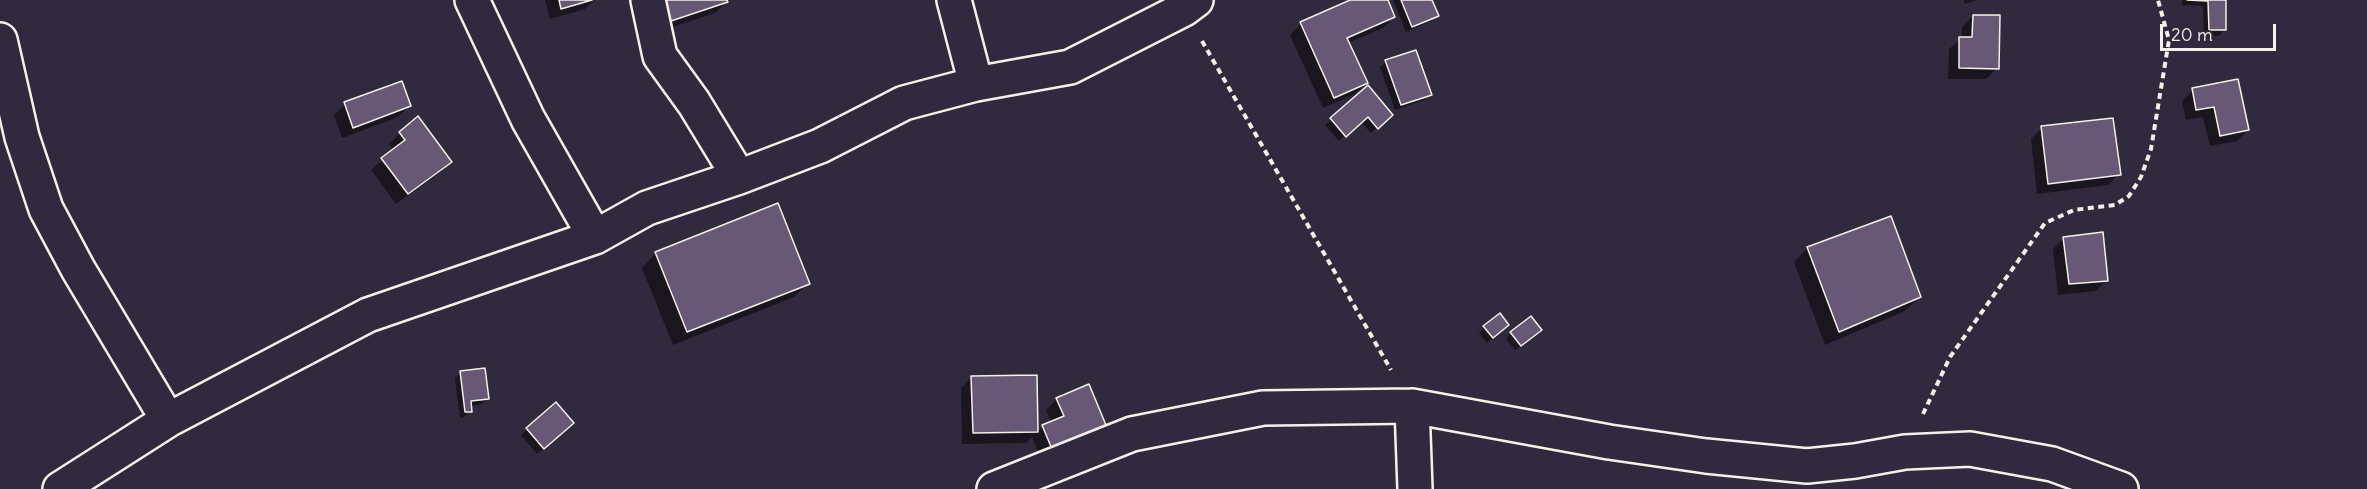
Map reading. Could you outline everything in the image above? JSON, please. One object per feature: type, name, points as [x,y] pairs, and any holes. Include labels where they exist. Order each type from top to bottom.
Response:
[{"type":"street","points":[[472,0],[528,119],[595,237]]},
{"type":"street","points":[[648,0],[660,56],[694,103],[739,177]]},
{"type":"street","points":[[954,0],[976,84]]},
{"type":"street","points":[[60,489],[168,420],[368,315],[595,237],[647,208],[739,177],[820,146],[904,103],[976,84],[1070,67],[1190,5]]},
{"type":"street","points":[[0,40],[22,137],[46,209],[78,269],[168,420]]},
{"type":"street","points":[[1412,406],[1415,489]]},
{"type":"street","points":[[994,489],[1131,434],[1263,408],[1412,406],[1609,442],[1706,456],[1807,466],[1856,461],[1905,452],[1970,449],[2052,464],[2121,489]]},
{"type":"path","points":[[1905,452],[1950,357],[2045,223],[2074,210],[2115,205],[2129,196],[2141,177],[2151,149],[2169,40],[2158,0]]},
{"type":"path","points":[[1190,5],[1412,406]]},
{"type":"building","points":[[559,0],[592,0],[561,9]]},
{"type":"building","points":[[654,0],[727,0],[728,2],[662,24]]},
{"type":"building","points":[[1350,0],[1388,0],[1395,17],[1347,38],[1368,83],[1334,98],[1300,22]]},
{"type":"building","points":[[1401,0],[1432,0],[1439,16],[1412,27]]},
{"type":"building","points":[[2187,0],[2226,0],[2226,30],[2209,30],[2208,1]]},
{"type":"building","points":[[1973,15],[2000,15],[1999,69],[1959,68],[1959,37],[1972,37]]},
{"type":"building","points":[[1416,50],[1432,95],[1401,105],[1385,60]]},
{"type":"building","points":[[2238,79],[2249,130],[2220,136],[2214,107],[2196,110],[2192,88]]},
{"type":"building","points":[[402,81],[411,106],[353,128],[344,102]]},
{"type":"building","points":[[1368,85],[1393,115],[1378,129],[1368,117],[1346,137],[1330,118]]},
{"type":"building","points":[[418,116],[452,162],[408,194],[381,158],[405,140],[399,132]]},
{"type":"building","points":[[2113,118],[2121,175],[2048,184],[2041,126]]},
{"type":"building","points":[[778,203],[810,284],[687,332],[655,252]]},
{"type":"building","points":[[1891,216],[1921,297],[1839,332],[1807,247]]},
{"type":"building","points":[[2103,232],[2108,281],[2069,284],[2063,237]]},
{"type":"building","points":[[1500,313],[1509,325],[1493,338],[1483,326]]},
{"type":"building","points":[[1531,316],[1542,330],[1521,346],[1510,332]]},
{"type":"building","points":[[485,368],[489,399],[471,401],[472,412],[465,412],[460,371]]},
{"type":"building","points":[[1037,375],[1038,432],[973,433],[971,376]]},
{"type":"building","points":[[1089,384],[1108,430],[1054,454],[1042,425],[1064,416],[1056,398]]},
{"type":"building","points":[[556,402],[574,423],[544,449],[526,428]]}]
